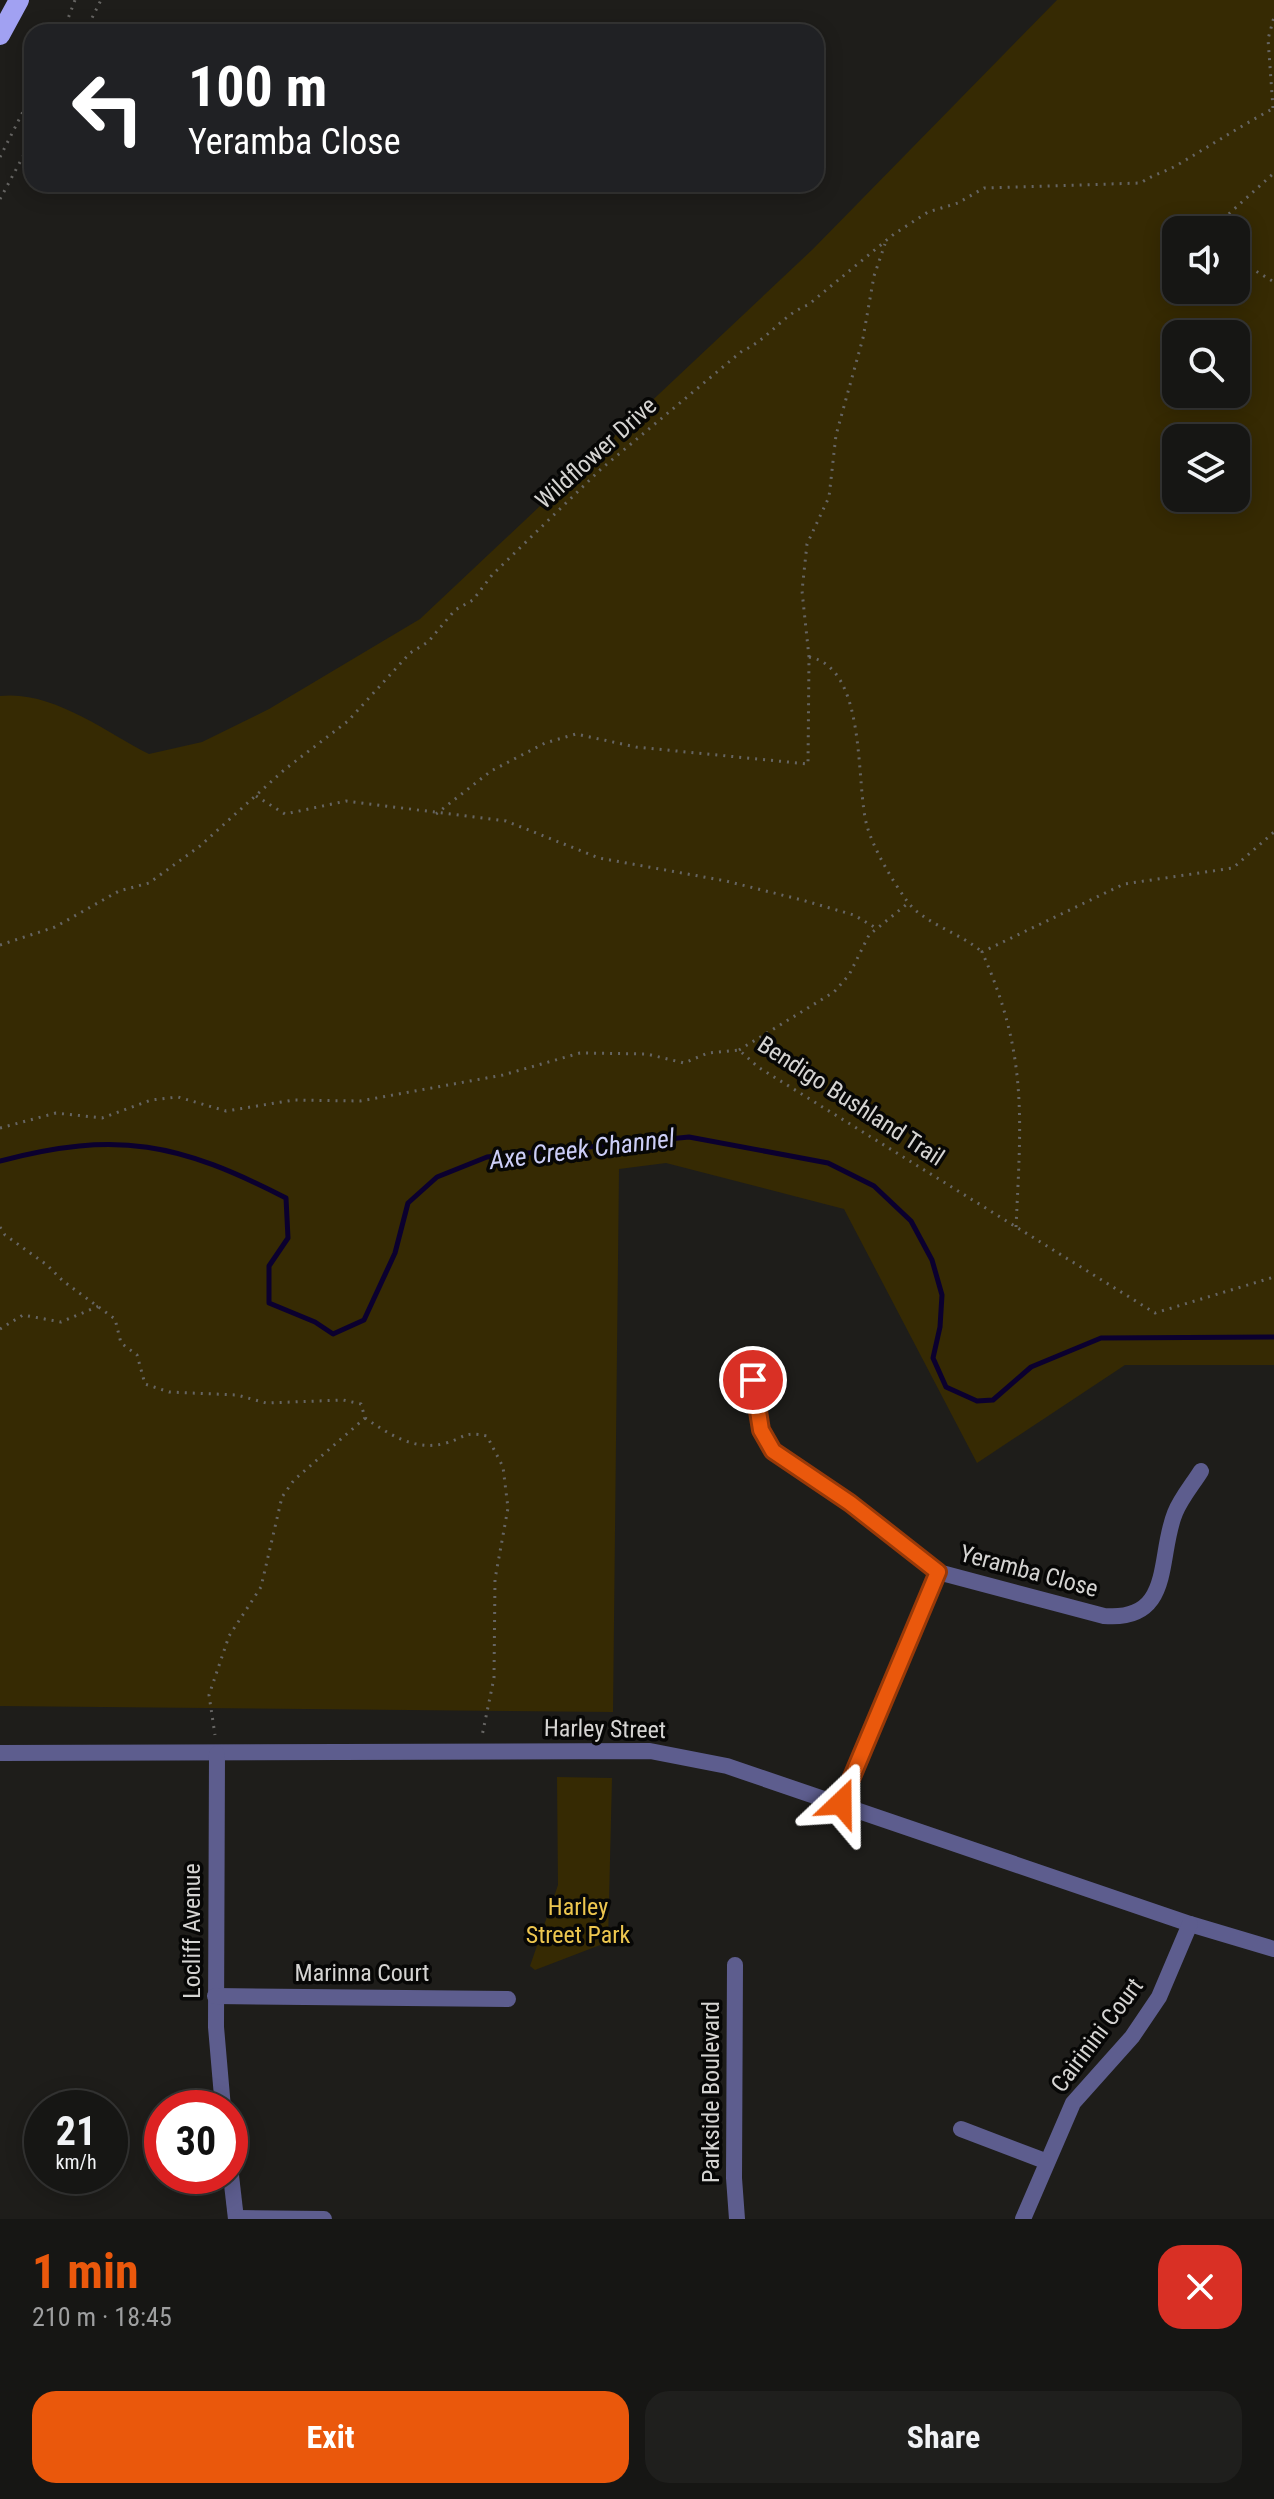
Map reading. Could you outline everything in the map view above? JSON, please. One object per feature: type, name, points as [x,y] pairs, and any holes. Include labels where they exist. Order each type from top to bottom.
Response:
[{"type":"main road","points":[[0,35],[19,0]]},
{"type":"street","name":"Yeramba Close","points":[[749,1355],[761,1430],[773,1451],[850,1503],[938,1572],[1104,1616],[1131,1615],[1149,1604],[1161,1584],[1166,1542],[1175,1510],[1201,1471]]},
{"type":"street","name":"Yeramba Close","points":[[841,1803],[938,1572]]},
{"type":"street","name":"Harley Street","points":[[0,1753],[650,1751],[677,1755],[727,1766],[841,1803],[1190,1924],[1274,1949]]},
{"type":"street","name":"Locliff Avenue","points":[[217,1754],[215,1996],[222,2090]]},
{"type":"street","name":"Cairinini Court","points":[[1023,2219],[1045,2161],[1073,2103],[1132,2037],[1159,1997],[1190,1924]]},
{"type":"street","name":"Parkside Boulevard","points":[[735,1965],[734,2178],[737,2219]]},
{"type":"street","name":"Marinna Court","points":[[215,1996],[508,1999]]},
{"type":"street","points":[[961,2129],[1045,2161]]},
{"type":"street","points":[[233,2194],[236,2219],[324,2219]]},
{"type":"path","points":[[66,24],[75,0]]},
{"type":"path","points":[[89,24],[101,0]]},
{"type":"path","points":[[1273,108],[1268,39],[1274,17]]},
{"type":"path","name":"Wildflower Drive","points":[[0,945],[55,927],[119,891],[149,883],[200,846],[348,721],[410,653],[428,642],[455,610],[473,600],[492,575],[601,469],[742,351],[761,343],[798,309],[808,305],[886,241],[928,212],[958,203],[984,188],[1141,183],[1273,108]]},
{"type":"path","points":[[0,157],[24,110]]},
{"type":"path","points":[[0,199],[24,155]]},
{"type":"path","points":[[1226,216],[1274,173]]},
{"type":"path","points":[[436,814],[491,771],[545,743],[576,734],[636,747],[808,764],[809,657],[802,591],[807,544],[829,497],[836,435],[863,338],[874,276],[886,241]]},
{"type":"path","points":[[1250,267],[1274,282]]},
{"type":"path","points":[[809,657],[827,667],[849,700],[856,719],[855,738],[865,821],[870,837],[909,903],[982,952],[1002,997],[1014,1041],[1021,1100],[1016,1227]]},
{"type":"path","points":[[256,796],[285,814],[336,801],[506,821],[599,858],[726,881],[802,900],[854,915],[876,928]]},
{"type":"path","points":[[982,952],[1124,884],[1233,868],[1274,832]]},
{"type":"path","points":[[739,1050],[834,992],[876,928],[909,903]]},
{"type":"path","name":"Bendigo Bushland Trail","points":[[0,1128],[56,1113],[102,1118],[151,1100],[178,1097],[226,1111],[294,1100],[360,1101],[503,1075],[580,1053],[647,1054],[684,1063],[708,1053],[739,1050],[758,1067],[1155,1313],[1274,1277]]},
{"type":"path","points":[[0,1227],[5,1235],[115,1319],[121,1343],[137,1355],[145,1384],[169,1392],[237,1395],[266,1403],[343,1400],[361,1404],[365,1418],[396,1438],[423,1446],[446,1443],[469,1432],[487,1436],[503,1467],[508,1508],[495,1579],[494,1678],[479,1751]]},
{"type":"path","points":[[0,1329],[23,1315],[61,1322],[99,1306]]},
{"type":"path","points":[[217,1754],[209,1695],[229,1636],[261,1587],[282,1497],[294,1480],[365,1418]]},
{"type":"green space","points":[[1057,0],[1274,0],[1274,1365],[1125,1365],[977,1463],[844,1209],[666,1163],[619,1169],[613,1712],[0,1706],[0,696],[39,699],[58,706],[149,754],[202,742],[269,709],[420,619],[813,249]]},
{"type":"green space","name":"Harley Street Park","points":[[557,1777],[612,1778],[608,1942],[535,1970],[530,1966],[558,1885]]},
{"type":"waterway","name":"Axe Creek Channel","points":[[0,1161],[79,1146],[147,1147],[213,1165],[286,1198],[288,1238],[269,1266],[269,1303],[315,1322],[333,1334],[364,1320],[395,1253],[408,1203],[437,1177],[487,1157],[689,1137],[828,1163],[874,1186],[911,1221],[932,1260],[942,1295],[940,1327],[933,1358],[946,1387],[977,1401],[993,1400],[1031,1367],[1101,1338],[1274,1337]]},
{"type":"route","points":[[753,1380],[761,1430],[773,1451],[850,1503],[938,1572],[841,1803]]}]
